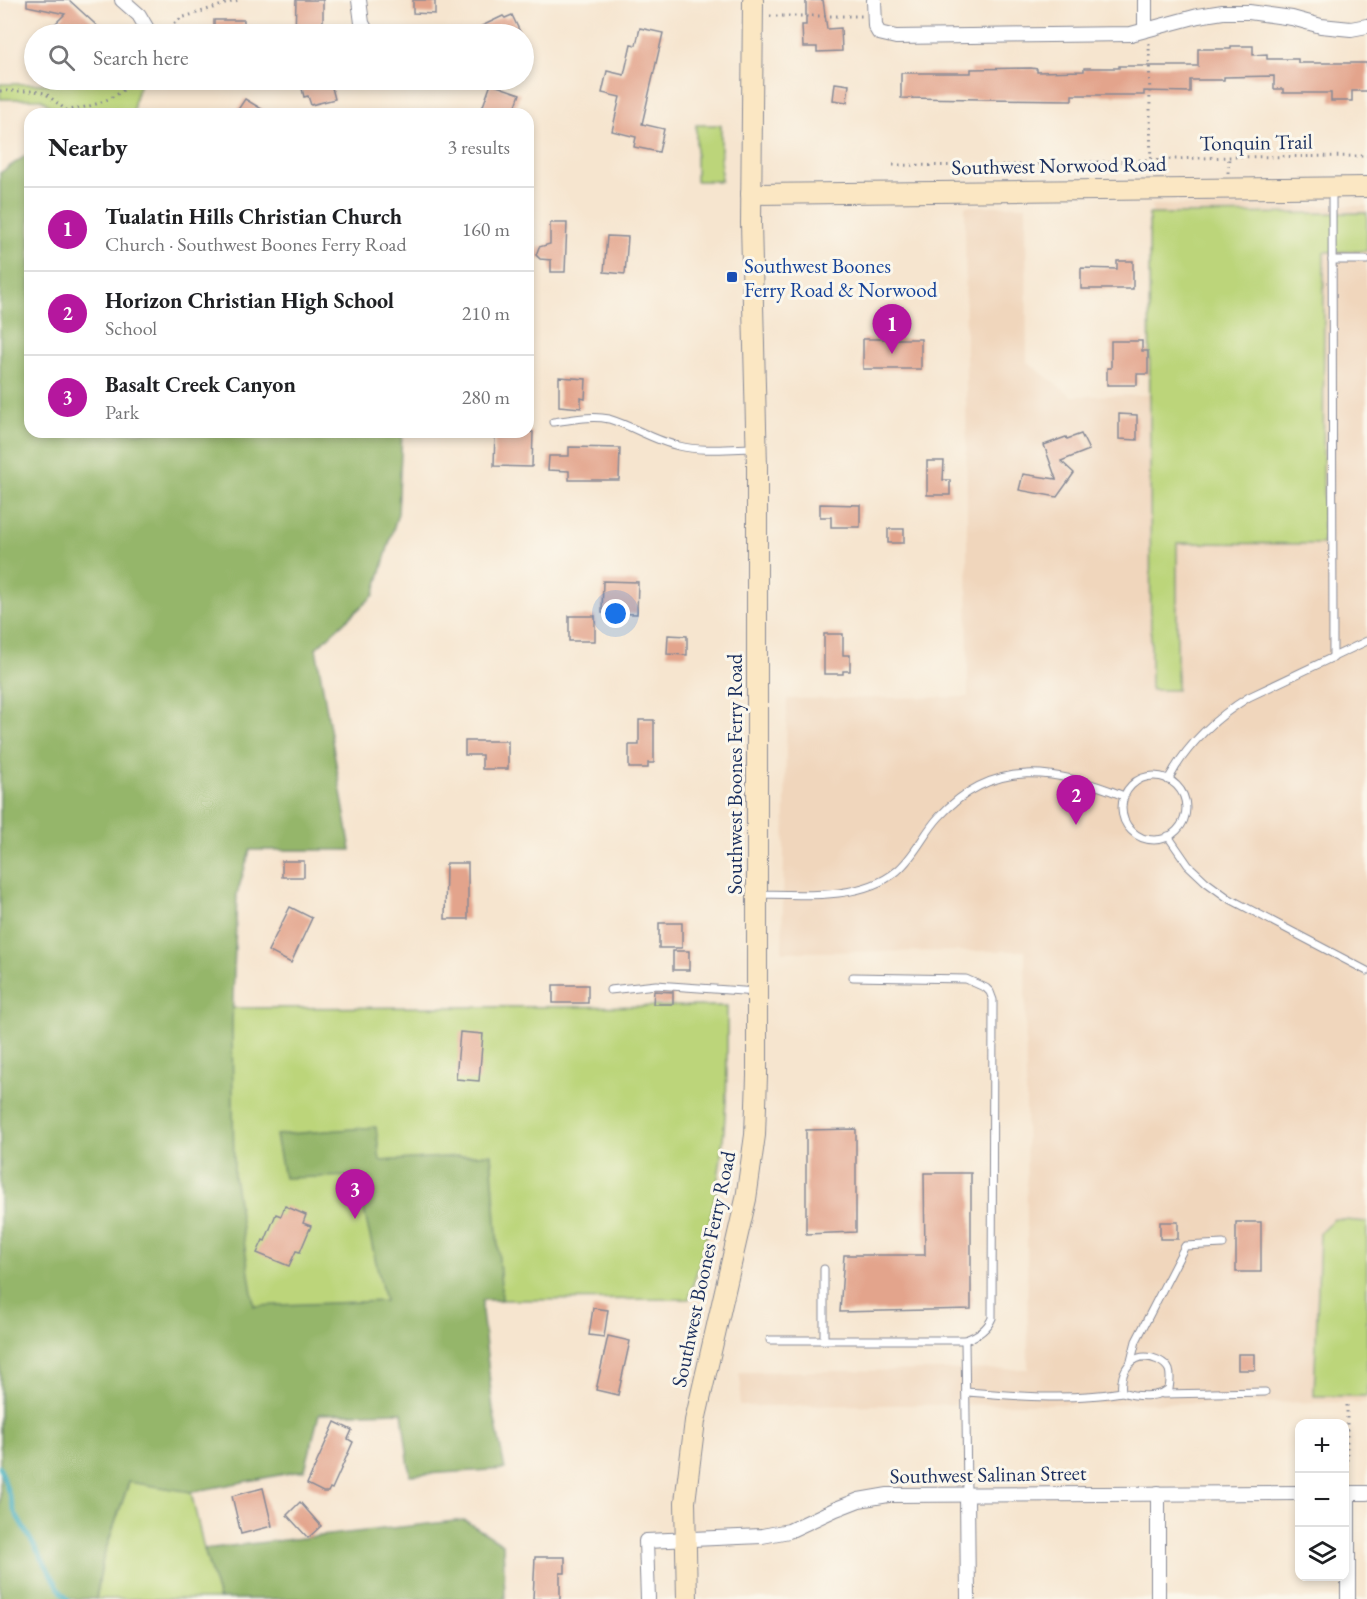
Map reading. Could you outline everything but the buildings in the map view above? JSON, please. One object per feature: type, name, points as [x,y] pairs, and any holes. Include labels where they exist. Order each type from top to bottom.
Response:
[{"type":"main road","name":"Southwest Boones Ferry Road","points":[[687,1599],[685,1540],[687,1485],[695,1420],[752,1166],[757,1076],[756,448],[751,194],[753,8]]},
{"type":"main road","name":"Southwest Norwood Road","points":[[751,194],[1367,187]]},
{"type":"street","points":[[122,0],[139,15],[144,24]]},
{"type":"street","points":[[359,0],[363,24]]},
{"type":"street","points":[[874,0],[875,26],[879,33],[896,37],[1131,34],[1198,16],[1223,12],[1292,18],[1321,26],[1351,29],[1367,26]]},
{"type":"street","points":[[1145,0],[1145,30]]},
{"type":"street","points":[[1158,1493],[1158,1599]]},
{"type":"street","name":"Southwest Salinan Street","points":[[685,1540],[762,1536],[789,1531],[859,1500],[888,1495],[1295,1493]]},
{"type":"street","points":[[1349,1493],[1367,1493]]},
{"type":"street","points":[[967,1494],[968,1599]]},
{"type":"street","points":[[1347,1527],[1348,1599]]},
{"type":"street","points":[[648,1599],[646,1541],[685,1540]]},
{"type":"lane","points":[[1332,187],[1333,657]]},
{"type":"lane","points":[[1332,260],[1367,260]]},
{"type":"lane","points":[[554,422],[586,418],[607,419],[679,447],[756,448]]},
{"type":"lane","points":[[1168,780],[1201,734],[1218,718],[1250,697],[1367,641]]},
{"type":"lane","points":[[758,894],[838,893],[868,886],[896,872],[911,856],[938,817],[958,800],[979,786],[1007,776],[1038,772],[1070,777],[1124,796]]},
{"type":"lane","points":[[1158,777],[1168,780],[1182,794],[1185,813],[1182,822],[1168,836],[1158,840],[1136,835],[1123,818],[1124,796],[1138,780],[1158,777]]},
{"type":"lane","points":[[1168,836],[1188,865],[1228,898],[1367,972]]},
{"type":"lane","points":[[770,1340],[965,1340],[983,1331],[990,1325],[992,1318],[993,1000],[990,992],[966,979],[853,977]]},
{"type":"lane","points":[[610,990],[656,985],[758,992]]},
{"type":"lane","points":[[1122,1392],[1120,1381],[1131,1361],[1136,1341],[1185,1246],[1223,1244]]},
{"type":"lane","points":[[824,1269],[824,1340]]},
{"type":"lane","points":[[965,1340],[967,1494]]},
{"type":"lane","points":[[1131,1361],[1140,1357],[1164,1363],[1169,1370],[1171,1380],[1169,1389],[1163,1394]]},
{"type":"lane","points":[[966,1392],[1053,1398],[1122,1392],[1140,1396],[1265,1392]]},
{"type":"path","points":[[174,24],[181,18],[238,0]]},
{"type":"path","points":[[753,8],[874,16]]},
{"type":"path","points":[[1145,30],[1150,47],[1151,188]]},
{"type":"path","points":[[83,108],[105,101],[125,90]]},
{"type":"path","points":[[0,91],[45,93],[64,108]]},
{"type":"path","name":"Tonquin Trail","points":[[893,165],[1014,165],[1150,159],[1367,156]]},
{"type":"path","points":[[1346,1473],[1347,1406]]},
{"type":"shaded area","points":[[1152,205],[1367,206],[1367,1402],[739,1406],[741,1386],[739,1372],[1028,1369],[1025,951],[782,952],[787,699],[968,697],[965,206],[1026,206],[1027,362],[1072,396],[1152,395]]},
{"type":"green space","points":[[0,84],[24,84],[24,90],[138,90],[134,108],[52,108],[41,99],[0,99]]},
{"type":"green space","points":[[696,125],[721,125],[721,181],[696,181]]},
{"type":"green space","points":[[24,157],[24,438],[402,438],[398,513],[374,595],[316,648],[351,850],[250,850],[237,894],[232,1024],[234,1176],[254,1306],[385,1301],[356,1176],[284,1178],[276,1135],[376,1127],[380,1161],[491,1154],[502,1300],[482,1300],[482,1311],[493,1410],[505,1469],[410,1475],[402,1412],[319,1414],[305,1470],[191,1492],[129,1482],[103,1558],[96,1599],[0,1599],[0,173]]},
{"type":"green space","points":[[1367,213],[1367,251],[1324,252],[1323,544],[1177,543],[1177,690],[1151,690],[1149,214]]},
{"type":"green space","points":[[727,1006],[726,1095],[720,1167],[709,1225],[689,1299],[482,1300],[244,1413],[0,1009]]},
{"type":"green space","points":[[1334,1219],[1367,1222],[1367,1396],[1314,1396],[1320,1233]]},
{"type":"green space","points":[[132,1474],[191,1492],[204,1549],[219,1599],[96,1599],[103,1558]]},
{"type":"green space","points":[[464,1520],[503,1544],[505,1599],[219,1599],[204,1549]]},
{"type":"waterway","points":[[0,1467],[15,1513],[62,1593],[68,1599]]},
{"type":"place","name":"Southwest Boones Ferry Road & Norwood","points":[[732,277]]},
{"type":"place","name":"Tualatin Hills Christian Church","points":[[892,354]]},
{"type":"place","name":"Horizon Christian High School","points":[[1076,825]]},
{"type":"place","name":"Basalt Creek Canyon","points":[[355,1219]]}]
